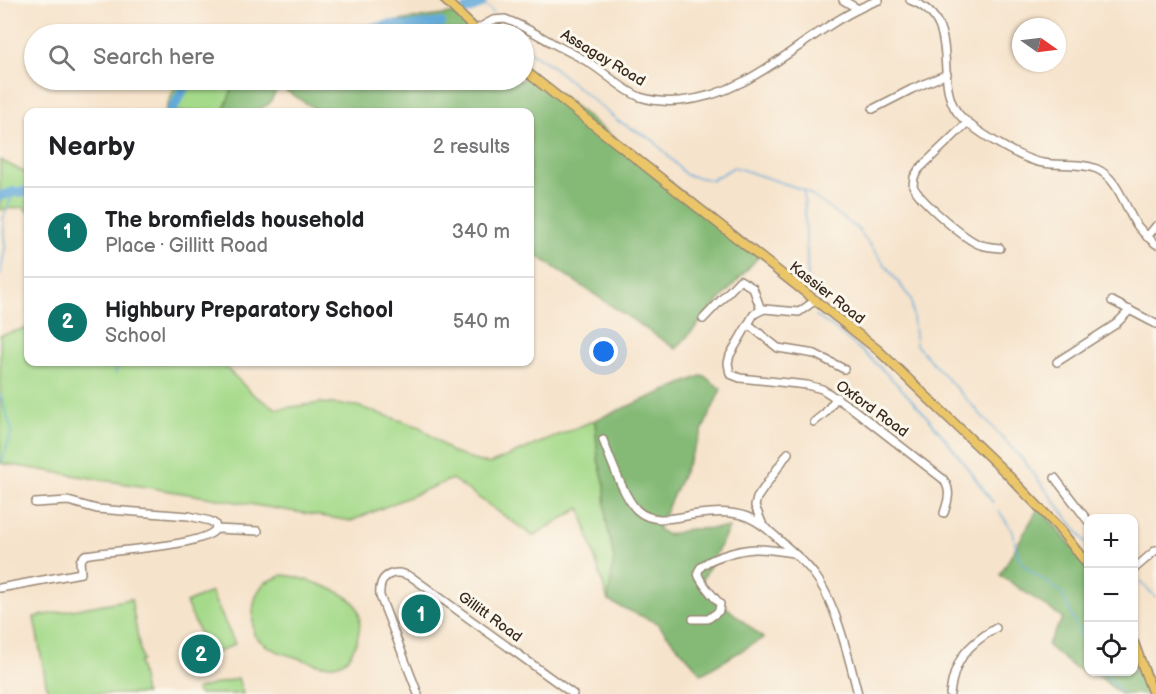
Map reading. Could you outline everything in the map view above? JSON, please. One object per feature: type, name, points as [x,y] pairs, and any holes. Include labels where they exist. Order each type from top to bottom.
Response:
[{"type":"main road","points":[[445,0],[470,24]]},
{"type":"main road","name":"Kassier Road","points":[[534,78],[878,351],[917,386],[1039,507],[1084,559]]},
{"type":"main road","points":[[1138,654],[1152,694]]},
{"type":"street","points":[[843,0],[858,9]]},
{"type":"street","points":[[910,0],[928,11],[941,33],[945,43],[952,103],[961,116],[1002,145],[1029,160],[1044,164],[1088,166],[1100,171],[1117,188],[1136,224],[1156,244]]},
{"type":"street","name":"Assagay Road","points":[[534,34],[594,65],[630,92],[647,99],[671,102],[703,99],[723,92],[790,54],[874,1]]},
{"type":"street","name":"Assagay Road","points":[[489,24],[496,19],[507,20],[515,24]]},
{"type":"street","points":[[873,109],[947,74]]},
{"type":"street","points":[[968,122],[915,174],[913,186],[925,202],[967,238],[984,246],[1000,248]]},
{"type":"street","points":[[1147,237],[1156,226]]},
{"type":"street","points":[[703,319],[740,280],[754,290],[761,310],[794,313],[803,310],[816,300]]},
{"type":"street","points":[[1112,301],[1156,324]]},
{"type":"street","name":"Oxford Road","points":[[761,310],[754,314],[729,359],[729,370],[733,375],[749,379],[807,384],[837,397],[943,479],[949,488],[944,513]]},
{"type":"street","points":[[1058,362],[1116,324],[1130,310]]},
{"type":"street","points":[[748,324],[778,348],[815,354],[843,369]]},
{"type":"street","points":[[814,422],[825,413],[837,397]]},
{"type":"street","points":[[603,440],[620,482],[637,510],[659,519],[721,513],[747,516],[762,524],[813,572],[824,592],[845,643],[858,694]]},
{"type":"street","points":[[762,524],[755,506],[757,498],[788,453]]},
{"type":"street","points":[[1055,478],[1084,515]]},
{"type":"street","points":[[35,503],[68,501],[97,509],[189,516],[210,521],[215,524],[216,529]]},
{"type":"street","points":[[0,588],[81,573],[80,561],[85,555],[166,545],[210,535],[216,529],[258,531]]},
{"type":"street","points":[[693,619],[708,619],[719,611],[720,604],[699,578],[698,573],[702,565],[716,558],[746,550],[793,553]]},
{"type":"street","points":[[1135,568],[1156,550]]},
{"type":"street","name":"Gillitt Road","points":[[418,694],[380,596],[381,583],[387,576],[398,572],[413,578],[573,694]]},
{"type":"street","points":[[950,694],[952,677],[965,651],[996,628]]},
{"type":"green space","points":[[457,13],[471,24],[377,24]]},
{"type":"green space","points":[[534,74],[760,255],[676,349],[534,254],[534,108],[314,108],[285,90],[534,90]]},
{"type":"green space","points":[[174,90],[232,90],[225,108],[167,108]]},
{"type":"green space","points":[[232,90],[277,90],[269,104],[262,108],[225,108]]},
{"type":"green space","points":[[0,160],[24,172],[24,208],[0,210]]},
{"type":"green space","points":[[24,329],[24,366],[224,366],[255,396],[277,409],[320,403],[357,406],[420,427],[452,452],[489,464],[595,420],[598,459],[605,485],[606,520],[614,558],[608,601],[580,508],[533,536],[452,479],[351,521],[0,463],[0,335]]},
{"type":"green space","points":[[703,375],[721,389],[658,529],[667,535],[690,529],[729,528],[700,585],[763,638],[702,674],[657,623],[608,601],[614,558],[606,520],[605,485],[598,459],[595,420]]},
{"type":"green space","points":[[1039,507],[1084,560],[1084,670],[1075,668],[1047,645],[1063,618],[1000,575]]},
{"type":"green space","points":[[283,575],[322,585],[342,594],[355,604],[360,619],[358,637],[355,647],[345,661],[333,665],[313,663],[274,650],[254,635],[253,615],[257,594],[265,583]]},
{"type":"green space","points":[[211,592],[235,644],[210,656],[186,603]]},
{"type":"green space","points":[[131,599],[142,661],[139,662],[145,694],[48,694],[34,617]]},
{"type":"green space","points":[[1138,654],[1153,694],[1120,694],[1099,676],[1138,676]]},
{"type":"green space","points":[[238,678],[243,694],[198,694],[197,689]]},
{"type":"waterway","points":[[466,10],[481,4],[482,0]]},
{"type":"waterway","points":[[481,3],[494,14]]},
{"type":"waterway","points":[[433,24],[441,23]]},
{"type":"waterway","points":[[534,54],[552,66],[618,121],[653,140],[686,175],[712,180],[734,167],[804,190],[857,228],[911,299],[916,345],[1023,460],[1084,540]]},
{"type":"waterway","points":[[173,108],[183,90]]},
{"type":"waterway","points":[[804,191],[808,283]]},
{"type":"waterway","points":[[0,276],[5,248],[3,219],[14,192]]},
{"type":"waterway","points":[[0,196],[24,192]]},
{"type":"waterway","points":[[816,316],[867,355],[913,401],[955,451],[993,503]]},
{"type":"waterway","points":[[115,374],[118,366]]},
{"type":"waterway","points":[[0,394],[12,431],[2,462]]},
{"type":"waterway","points":[[999,511],[1013,532],[1018,556],[1025,567],[1062,593],[1084,644]]},
{"type":"waterway","points":[[1140,582],[1156,597]]},
{"type":"waterway","points":[[1107,676],[1122,694]]},
{"type":"place","name":"The bromfields household","points":[[421,614]]},
{"type":"place","name":"Highbury Preparatory School","points":[[201,654]]}]
